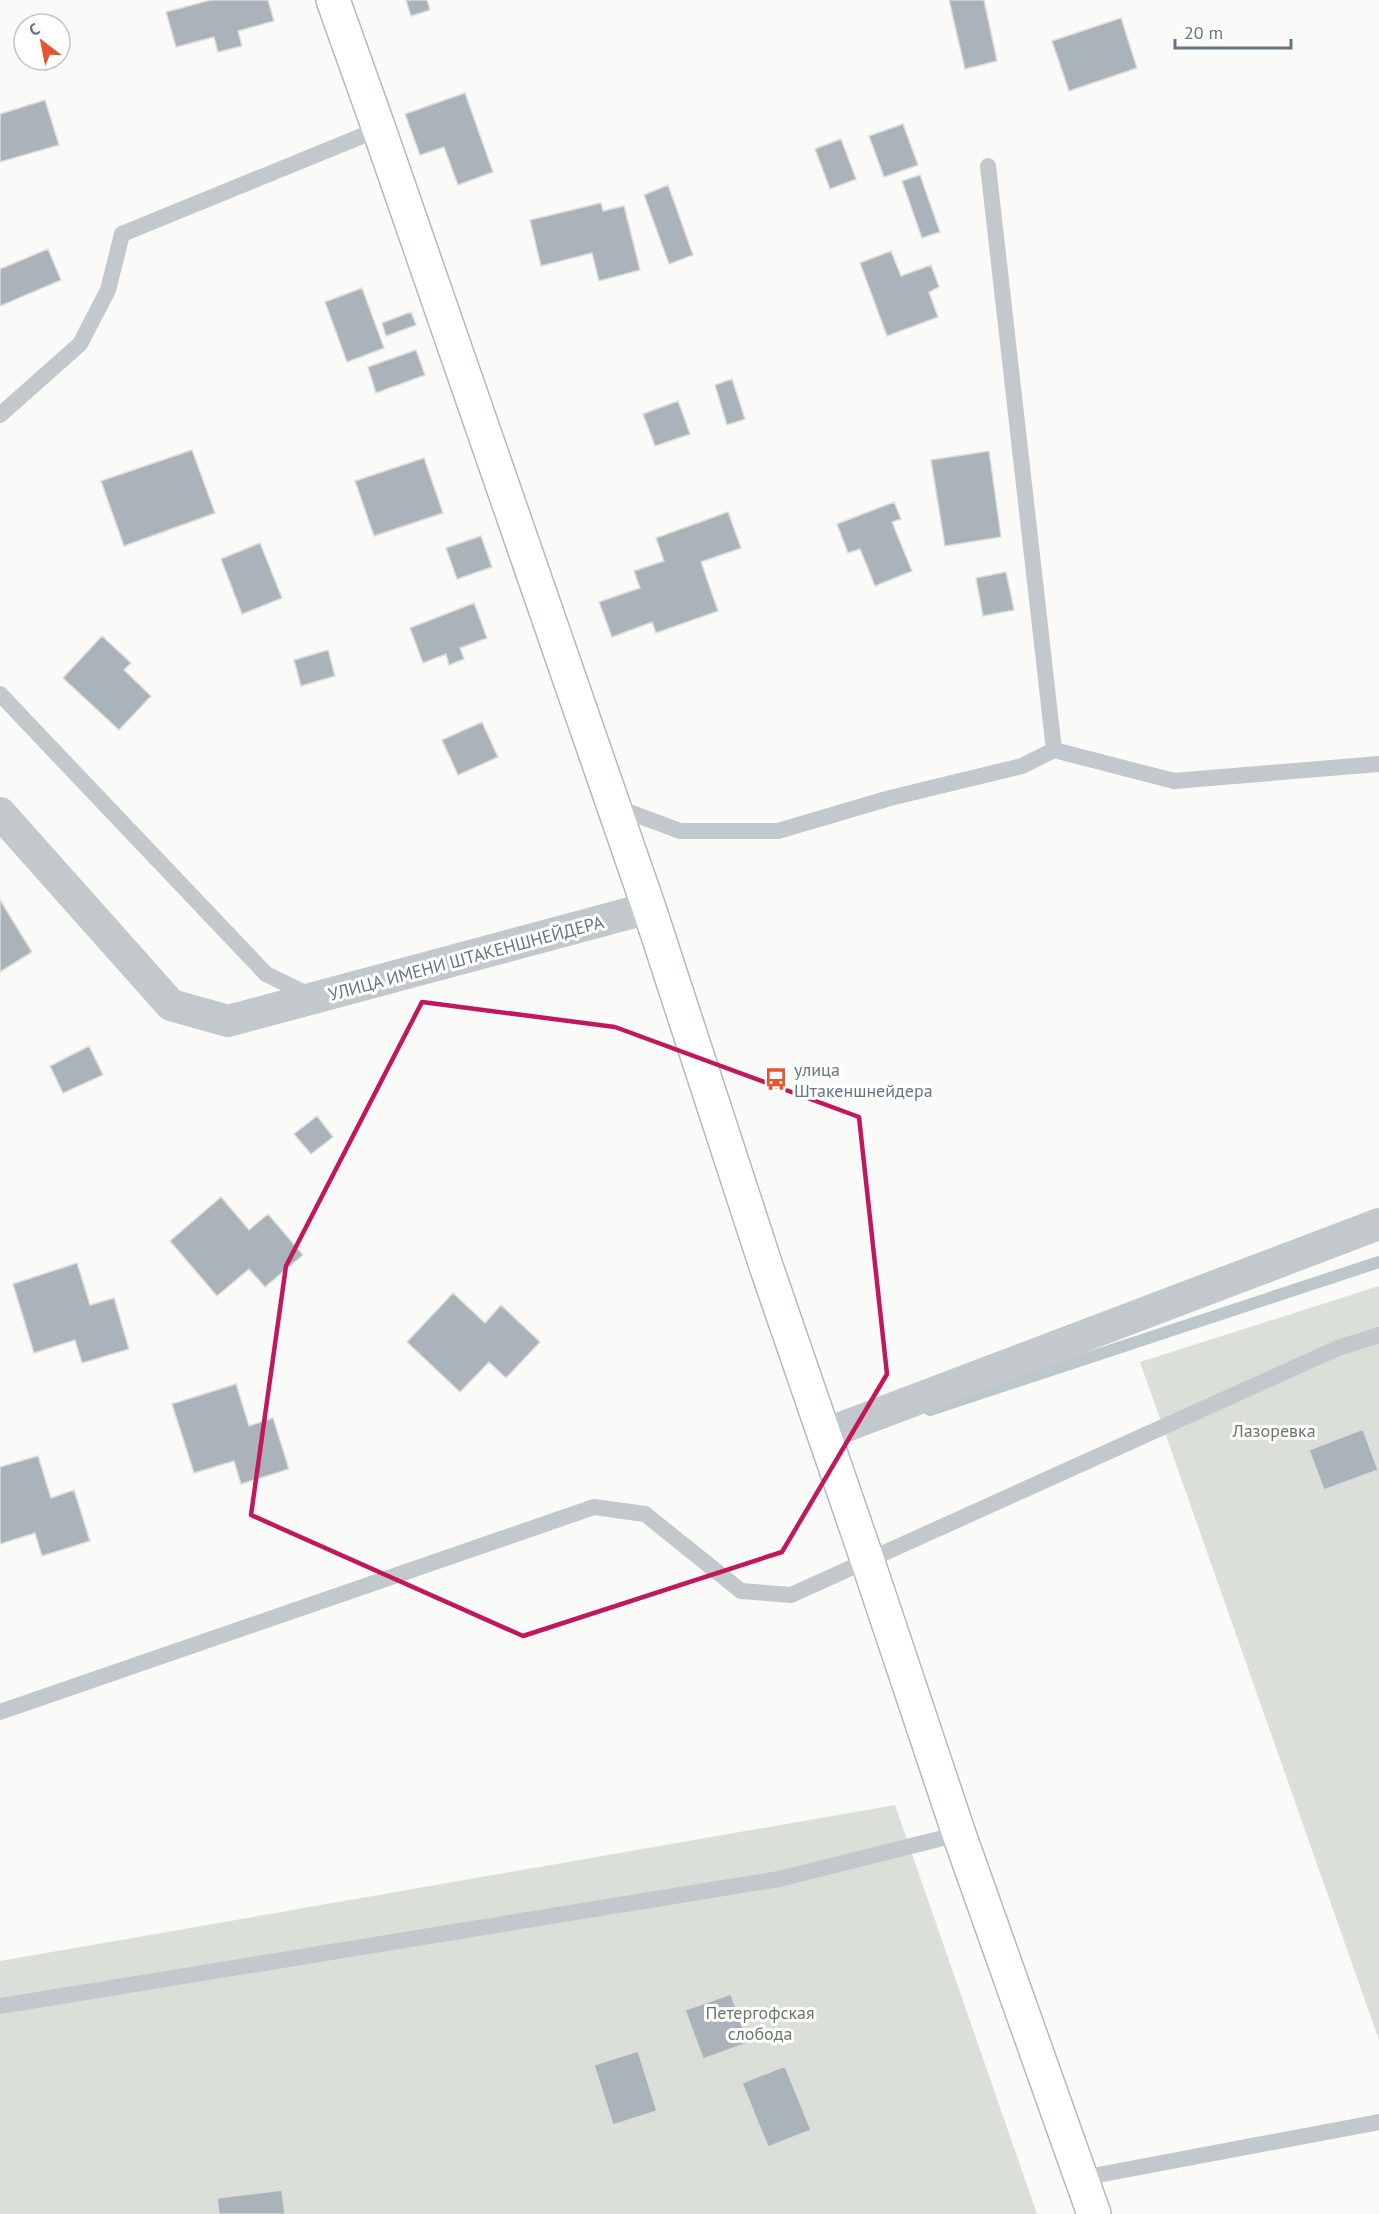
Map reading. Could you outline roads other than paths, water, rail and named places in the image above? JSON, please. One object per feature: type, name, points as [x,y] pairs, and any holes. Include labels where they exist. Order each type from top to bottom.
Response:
[{"type":"street","points":[[333,0],[649,908],[766,1266],[825,1434],[959,1834],[1094,2214]]},
{"type":"street","name":"УЛИЦА ИМЕНИ ШТАКЕНШНЕЙДЕРА","points":[[0,813],[171,1005],[228,1021],[649,908]]},
{"type":"street","points":[[825,1434],[1379,1224]]},
{"type":"lane","points":[[0,415],[80,344],[108,290],[122,234],[379,129]]},
{"type":"lane","points":[[988,166],[1054,750]]},
{"type":"lane","points":[[0,694],[266,974],[317,998]]},
{"type":"lane","points":[[612,806],[680,831],[778,831],[890,798],[1022,766],[1054,750],[1174,781],[1379,764]]},
{"type":"lane","points":[[0,1712],[594,1507],[645,1514],[741,1590],[791,1595],[1338,1348],[1379,1335]]},
{"type":"lane","points":[[0,2006],[780,1879],[959,1834]]},
{"type":"lane","points":[[1082,2178],[1379,2122]]},
{"type":"waterway","points":[[930,1410],[1379,1262]]},
{"type":"place","name":"улица Штакеншнейдера","points":[[776,1079]]},
{"type":"park label","name":"Лазоревка","points":[[1274,1430]]},
{"type":"park label","name":"Петергофская слобода","points":[[760,2022]]}]
